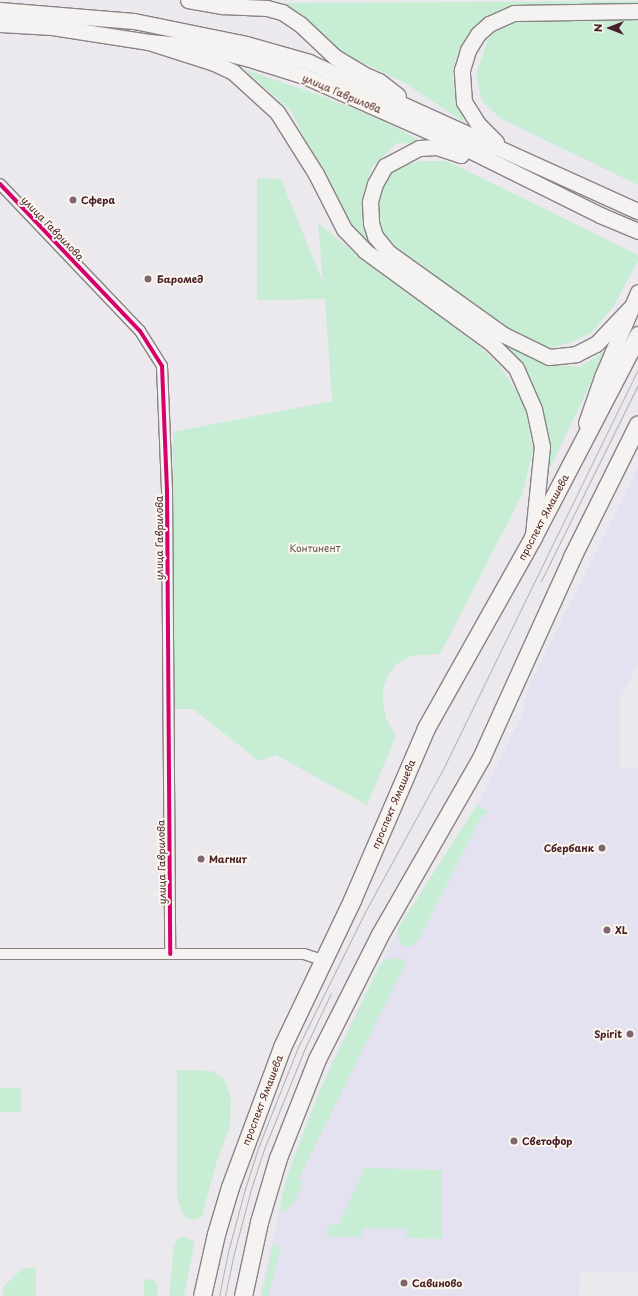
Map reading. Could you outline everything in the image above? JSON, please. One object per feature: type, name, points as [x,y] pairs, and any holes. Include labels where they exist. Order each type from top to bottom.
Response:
[{"type":"main road","points":[[188,0],[223,6],[267,8],[282,12],[300,24],[335,57],[363,74],[379,80],[414,110]]},
{"type":"main road","name":"улица Гаврилова","points":[[0,10],[134,21],[246,44],[310,62],[638,211]]},
{"type":"main road","points":[[504,150],[478,124],[464,102],[462,70],[468,50],[478,34],[489,24],[514,13],[638,11]]},
{"type":"main road","name":"улица Гаврилова","points":[[0,24],[52,28],[149,42],[203,47],[253,60],[304,76],[451,141],[600,215],[638,231]]},
{"type":"main road","points":[[149,42],[214,63],[233,72],[277,112],[316,174],[344,229],[364,251],[491,343],[516,368],[534,409],[542,446],[533,537]]},
{"type":"main road","points":[[600,215],[570,205],[454,152],[436,146],[419,148],[386,166],[375,184],[370,202],[371,223],[375,236],[388,252],[504,335],[549,357],[576,354],[596,344],[632,306]]},
{"type":"main road","points":[[574,459],[602,377],[638,292]]},
{"type":"main road","name":"проспект Ямашева","points":[[202,1296],[216,1234],[245,1144],[282,1047],[352,900],[426,728],[533,537],[638,335]]},
{"type":"main road","points":[[242,1296],[259,1222],[278,1158],[317,1059],[379,936],[481,758],[572,557],[638,424]]},
{"type":"main road","points":[[623,456],[638,441]]},
{"type":"street","name":"улица Гаврилова","points":[[0,184],[140,331],[162,366],[167,490],[170,954]]},
{"type":"street","points":[[0,954],[304,954],[323,960]]},
{"type":"shaded area","points":[[638,468],[638,664],[620,698],[620,767],[638,768],[638,1272],[580,1272],[579,1296],[260,1296],[281,1203],[331,1064],[396,933],[478,804],[522,715],[527,692],[535,674]]},
{"type":"green space","points":[[638,1],[638,3],[518,7],[491,15],[476,27],[464,42],[455,61],[453,79],[456,100],[465,123],[403,82],[350,57],[321,36],[265,3]]},
{"type":"green space","points":[[509,18],[638,18],[638,185],[500,118],[482,101],[476,74],[488,39]]},
{"type":"green space","points":[[244,69],[316,94],[377,118],[429,145],[397,143],[372,167],[365,191],[364,224],[376,247],[548,364],[579,367],[607,350],[543,482],[532,387],[370,248],[345,221],[291,111]]},
{"type":"green space","points":[[421,161],[447,161],[638,255],[638,261],[613,307],[591,333],[572,342],[549,348],[522,337],[499,323],[393,248],[378,225],[376,201],[383,182],[397,168]]},
{"type":"green space","name":"Континент","points":[[257,178],[281,179],[323,282],[318,223],[380,273],[478,345],[500,366],[525,405],[533,451],[522,495],[440,654],[411,656],[397,664],[388,675],[383,689],[383,702],[386,718],[396,736],[367,805],[276,755],[259,761],[193,709],[172,709],[173,432],[332,401],[325,299],[257,300]]},
{"type":"green space","points":[[477,805],[489,813],[483,816],[479,821],[418,941],[411,947],[404,946],[398,938],[398,928]]},
{"type":"green space","points":[[390,958],[403,959],[406,962],[298,1180],[303,1183],[294,1202],[286,1211],[282,1211],[280,1203],[288,1173],[319,1092],[380,964]]},
{"type":"green space","points":[[177,1070],[212,1071],[225,1080],[231,1099],[230,1126],[216,1164],[202,1216],[194,1220],[188,1219],[182,1212],[177,1196]]},
{"type":"green space","points":[[0,1088],[21,1088],[21,1112],[0,1112]]},
{"type":"green space","points":[[365,1168],[442,1170],[442,1239],[407,1238],[406,1228],[363,1228],[362,1237],[331,1237],[327,1235],[327,1228],[330,1224],[338,1226]]},
{"type":"green space","points":[[184,1237],[194,1242],[194,1246],[184,1296],[169,1296],[174,1245],[178,1239]]},
{"type":"green space","points":[[278,1245],[280,1251],[268,1296],[261,1296],[273,1246]]},
{"type":"green space","points":[[23,1268],[36,1268],[36,1296],[3,1296],[3,1287]]},
{"type":"green space","points":[[144,1279],[154,1280],[158,1286],[157,1296],[144,1296]]},
{"type":"tram line","points":[[219,1296],[228,1252],[258,1148],[298,1047],[365,912],[445,765],[638,369]]},
{"type":"tram line","points":[[541,581],[638,385]]},
{"type":"tram line","points":[[225,1296],[234,1253],[251,1189],[264,1149],[305,1048],[331,993]]},
{"type":"cycle path","points":[[0,184],[140,331],[162,366],[167,490],[170,954]]},
{"type":"place","name":"Сфера","points":[[73,200]]},
{"type":"place","name":"Баромед","points":[[148,279]]},
{"type":"place","name":"Сбербанк","points":[[602,848]]},
{"type":"place","name":"Магнит","points":[[201,859]]},
{"type":"place","name":"XL","points":[[607,930]]},
{"type":"place","name":"Spirit","points":[[630,1034]]},
{"type":"place","name":"Светофор","points":[[514,1141]]},
{"type":"place","name":"Савиново","points":[[404,1283]]}]
